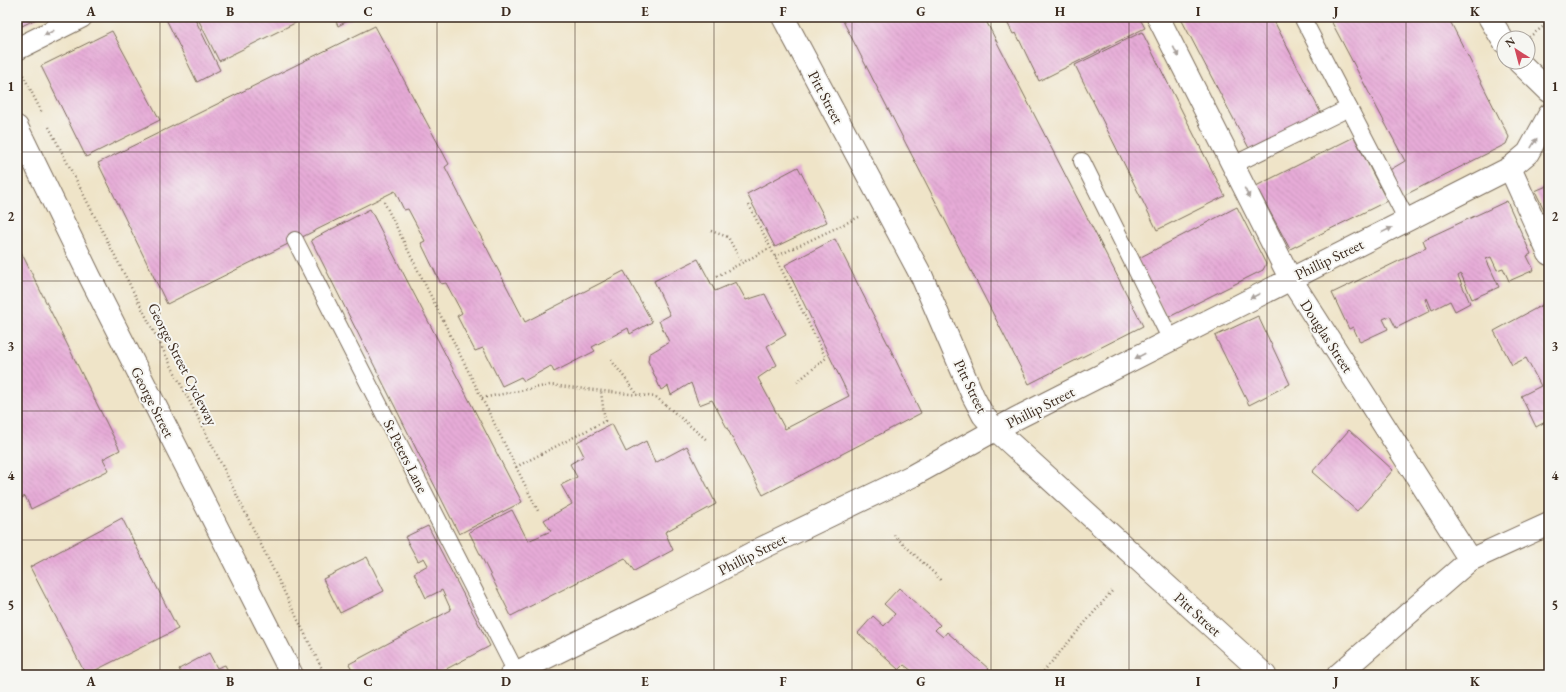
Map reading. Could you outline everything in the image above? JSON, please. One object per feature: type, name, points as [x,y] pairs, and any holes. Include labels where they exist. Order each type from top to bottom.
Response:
[{"type":"street","points":[[17,49],[81,17]]},
{"type":"street","name":"Pitt Street","points":[[783,17],[922,277],[974,396],[984,414],[996,430],[1265,675]]},
{"type":"street","name":"Douglas Street","points":[[1158,17],[1290,278],[1470,560]]},
{"type":"street","points":[[1489,17],[1497,30]]},
{"type":"street","points":[[1527,70],[1549,91]]},
{"type":"street","name":"Phillip Street","points":[[514,673],[663,600],[760,549],[912,476],[996,430],[1290,278],[1510,168],[1528,153],[1549,115]]},
{"type":"street","name":"George Street","points":[[17,127],[90,277],[292,675]]},
{"type":"street","points":[[1510,168],[1549,254]]},
{"type":"street","points":[[1338,675],[1470,560],[1549,524]]},
{"type":"lane","points":[[1302,17],[1407,220]]},
{"type":"lane","points":[[1233,166],[1349,108]]},
{"type":"lane","points":[[1082,161],[1171,340]]},
{"type":"lane","name":"St Peters Lane","points":[[295,240],[514,673]]},
{"type":"path","points":[[1540,17],[1544,26],[1549,30]]},
{"type":"path","points":[[1536,32],[1544,26]]},
{"type":"path","name":"George Street Cycleway","points":[[21,71],[215,451],[325,675]]},
{"type":"path","points":[[384,202],[538,511]]},
{"type":"path","points":[[775,257],[884,205]]},
{"type":"path","points":[[749,206],[826,358],[797,382]]},
{"type":"path","points":[[712,231],[728,237],[742,263]]},
{"type":"path","points":[[717,276],[770,248]]},
{"type":"path","points":[[610,360],[638,395]]},
{"type":"path","points":[[482,398],[550,385],[656,397],[708,441]]},
{"type":"path","points":[[516,467],[605,421],[601,391]]},
{"type":"path","points":[[894,535],[941,580]]},
{"type":"path","points":[[1043,675],[1043,672],[1113,590]]},
{"type":"building","points":[[18,17],[40,17],[22,26]]},
{"type":"building","points":[[165,17],[194,17],[220,70],[197,82]]},
{"type":"building","points":[[197,17],[307,17],[219,61]]},
{"type":"building","points":[[334,17],[352,17],[353,18],[338,26]]},
{"type":"building","points":[[841,17],[984,17],[1143,326],[1029,384]]},
{"type":"building","points":[[1139,17],[1145,28],[1039,81],[1016,33],[1013,34],[1005,18]]},
{"type":"building","points":[[1180,17],[1272,17],[1323,117],[1252,154]]},
{"type":"building","points":[[1329,17],[1448,17],[1509,137],[1506,144],[1401,197],[1388,171],[1405,161]]},
{"type":"building","points":[[375,26],[449,164],[445,167],[525,322],[624,271],[652,322],[630,334],[628,328],[592,347],[595,351],[554,372],[551,366],[524,381],[521,377],[502,386],[483,348],[475,351],[457,316],[462,313],[446,283],[441,284],[421,243],[425,241],[408,209],[404,210],[395,191],[167,304],[98,163]]},
{"type":"building","points":[[112,31],[160,120],[86,157],[41,66]]},
{"type":"building","points":[[1142,32],[1225,196],[1157,230],[1075,65]]},
{"type":"building","points":[[1354,137],[1387,201],[1290,249],[1256,186]]},
{"type":"building","points":[[798,167],[827,222],[775,247],[747,194]]},
{"type":"building","points":[[1549,185],[1549,220],[1535,191]]},
{"type":"building","points":[[1507,201],[1531,254],[1527,256],[1534,270],[1509,281],[1503,268],[1497,270],[1491,257],[1486,259],[1499,287],[1472,299],[1461,274],[1458,276],[1470,303],[1455,311],[1450,301],[1432,310],[1427,298],[1425,299],[1430,311],[1396,328],[1390,316],[1383,319],[1388,329],[1360,342],[1353,327],[1349,329],[1332,293],[1426,248],[1423,240]]},
{"type":"building","points":[[1237,207],[1266,264],[1263,270],[1167,318],[1137,259]]},
{"type":"building","points":[[370,209],[522,502],[459,534],[311,240]]},
{"type":"building","points":[[835,239],[921,413],[763,495],[712,400],[699,405],[691,383],[671,395],[668,386],[661,390],[648,361],[649,354],[669,342],[659,321],[670,315],[654,281],[698,259],[715,291],[736,282],[746,300],[765,294],[786,335],[767,346],[777,365],[758,378],[785,429],[849,396],[785,265]]},
{"type":"building","points":[[17,244],[120,450],[103,459],[109,470],[31,509],[25,496],[17,501]]},
{"type":"building","points":[[1546,303],[1549,308],[1549,420],[1536,427],[1521,396],[1541,386],[1526,358],[1512,365],[1494,331]]},
{"type":"building","points":[[1258,316],[1290,384],[1249,405],[1215,336]]},
{"type":"building","points":[[612,424],[626,452],[646,441],[655,463],[687,446],[716,504],[665,532],[673,550],[634,571],[625,558],[511,616],[469,532],[512,510],[528,541],[551,531],[544,520],[572,504],[561,485],[577,477],[570,464],[584,456],[577,442]]},
{"type":"building","points":[[1349,430],[1393,470],[1357,511],[1312,472]]},
{"type":"building","points":[[122,518],[178,629],[86,675],[30,567]]},
{"type":"building","points":[[428,526],[490,646],[435,675],[355,675],[349,664],[451,610],[442,590],[426,598],[414,573],[428,565],[424,558],[418,561],[405,537]]},
{"type":"building","points":[[367,557],[384,591],[340,613],[323,579]]},
{"type":"building","points":[[899,588],[940,625],[935,630],[943,637],[947,632],[989,669],[983,675],[908,675],[912,671],[904,665],[899,670],[858,633],[873,616],[884,626],[895,614],[884,604]]},
{"type":"building","points":[[209,653],[217,668],[225,665],[230,675],[182,675],[179,669]]}]
